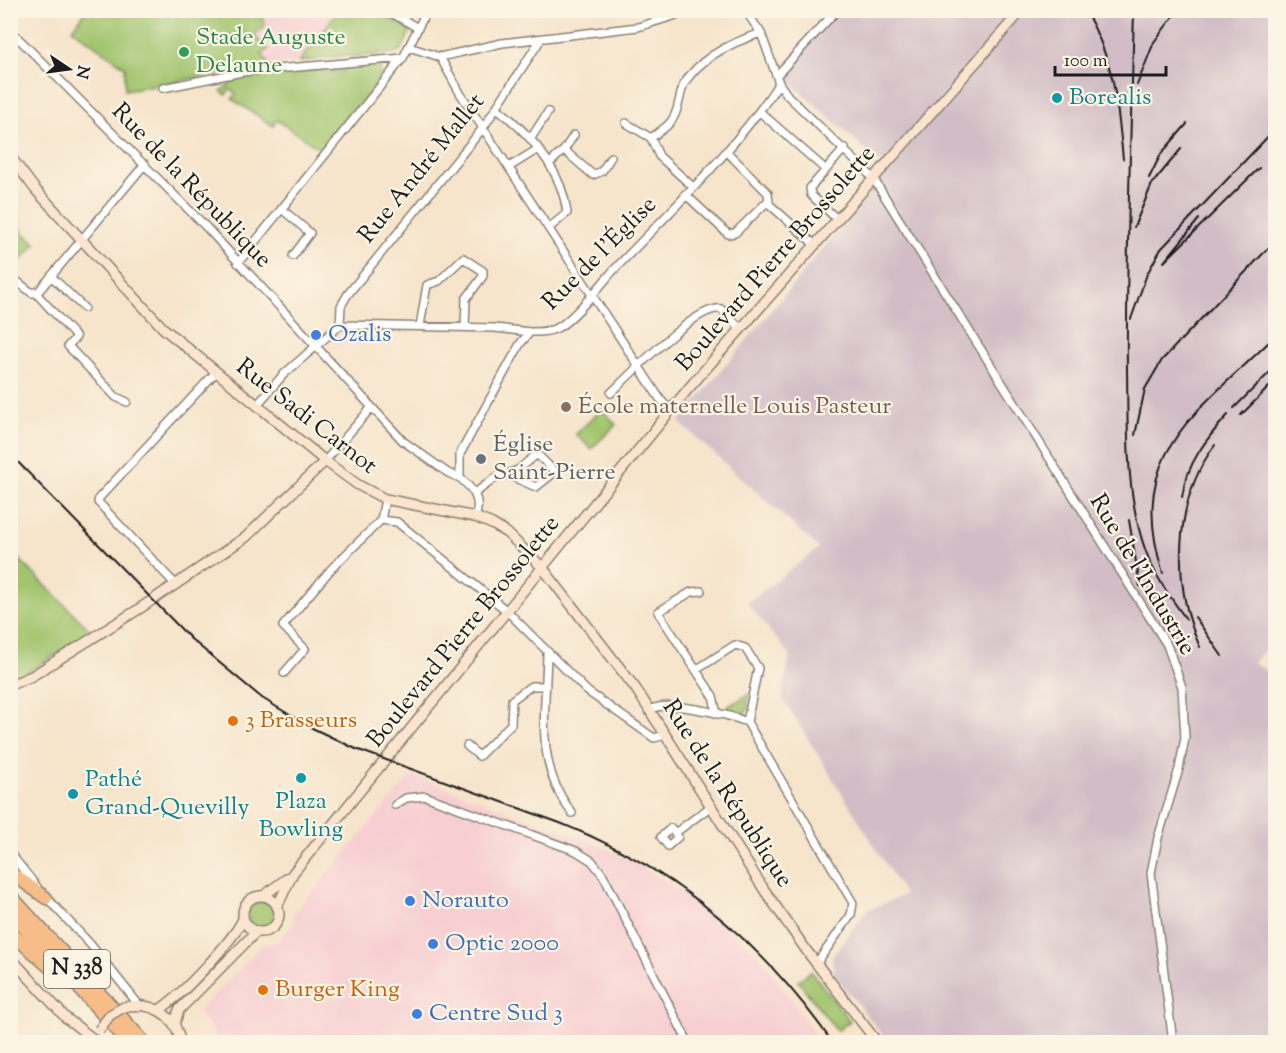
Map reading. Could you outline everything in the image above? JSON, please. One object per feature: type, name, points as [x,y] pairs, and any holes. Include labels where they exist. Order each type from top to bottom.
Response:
[{"type":"highway","points":[[10,872],[46,898]]},
{"type":"highway","name":"N 338","points":[[10,895],[144,1042]]},
{"type":"highway","name":"N 338","points":[[10,912],[128,1042]]},
{"type":"highway","points":[[10,932],[43,963],[89,999]]},
{"type":"street","points":[[386,10],[418,28]]},
{"type":"street","points":[[238,263],[283,210],[403,58],[427,10]]},
{"type":"street","points":[[409,47],[440,57],[502,43],[638,27],[693,10]]},
{"type":"street","name":"Rue de l'Industrie","points":[[745,10],[761,33],[778,79],[788,96],[845,148],[873,178],[1167,645],[1178,672],[1185,706],[1185,738],[1179,770],[1158,838],[1151,873],[1173,1042]]},
{"type":"street","name":"Rue de l'Église","points":[[460,478],[460,454],[520,344],[530,332],[542,333],[559,327],[693,187],[759,112],[778,79],[837,10]]},
{"type":"street","name":"Boulevard Pierre Brossolette","points":[[263,896],[293,873],[670,410],[1022,10]]},
{"type":"street","name":"Rue de la République","points":[[10,30],[145,164],[403,441],[448,473],[460,478]]},
{"type":"street","points":[[651,138],[673,119],[678,97],[686,81],[699,67],[728,46],[761,33]]},
{"type":"street","name":"Rue André Mallet","points":[[340,324],[341,306],[348,294],[483,128],[541,39]]},
{"type":"street","points":[[440,57],[446,71],[483,128],[670,410]]},
{"type":"street","points":[[163,88],[242,72],[403,58]]},
{"type":"street","points":[[497,108],[531,138],[550,163],[565,195],[567,213],[549,228]]},
{"type":"street","points":[[531,138],[548,112]]},
{"type":"street","points":[[759,112],[826,170]]},
{"type":"street","points":[[626,123],[651,138],[659,156],[693,187]]},
{"type":"street","points":[[550,163],[564,150],[574,135]]},
{"type":"street","points":[[837,219],[811,195],[810,188],[845,148]]},
{"type":"street","points":[[509,167],[538,149]]},
{"type":"street","points":[[564,150],[593,175],[602,171],[611,157]]},
{"type":"street","points":[[726,151],[768,193],[769,204],[814,244]]},
{"type":"street","name":"Rue Sadi Carnot","points":[[10,156],[35,189],[163,328],[326,461],[358,485],[385,499],[475,517],[507,533],[542,567]]},
{"type":"street","points":[[35,292],[145,164]]},
{"type":"street","points":[[685,194],[728,234],[735,234],[769,200]]},
{"type":"street","points":[[283,210],[310,233],[293,256]]},
{"type":"street","points":[[420,326],[427,285],[438,282],[463,258],[468,258],[483,271],[483,276],[466,298],[465,327]]},
{"type":"street","points":[[10,276],[32,293],[35,292],[76,337],[68,346],[116,397],[127,402]]},
{"type":"street","points":[[51,276],[84,308]]},
{"type":"street","points":[[611,393],[676,331],[714,309],[721,309],[741,328]]},
{"type":"street","points":[[257,405],[283,375],[340,324],[465,327],[530,332]]},
{"type":"street","points":[[176,585],[98,502],[216,372]]},
{"type":"street","points":[[10,685],[32,676],[176,585],[246,537],[326,461],[371,408]]},
{"type":"street","points":[[475,493],[498,476],[518,470],[537,454],[555,472],[536,487],[506,474]]},
{"type":"street","points":[[460,478],[475,493],[479,507],[475,517]]},
{"type":"street","points":[[284,673],[305,649],[283,626],[332,568],[381,520],[385,499]]},
{"type":"street","points":[[381,520],[398,522],[507,611],[586,691],[654,738],[666,735]]},
{"type":"street","name":"Rue de la République","points":[[542,567],[607,649],[650,710],[710,807],[816,964],[877,1042]]},
{"type":"street","points":[[701,591],[691,592],[658,612],[713,696],[717,714]]},
{"type":"street","points":[[696,670],[735,645],[745,648],[758,668],[747,722],[853,903],[851,915],[826,954],[816,964]]},
{"type":"street","points":[[547,652],[544,733],[546,756],[558,795],[572,813]]},
{"type":"street","points":[[467,746],[479,756],[511,724],[512,700],[531,686],[546,686]]},
{"type":"street","points":[[650,710],[655,706],[669,705],[747,722]]},
{"type":"street","points":[[395,805],[406,798],[425,796],[567,848],[592,861],[603,875],[688,1042]]},
{"type":"street","points":[[675,833],[710,807]]},
{"type":"street","points":[[10,853],[46,898],[90,944],[140,1005]]},
{"type":"street","name":"Boulevard Pierre Brossolette","points":[[278,907],[293,873]]},
{"type":"street","points":[[263,896],[272,900],[278,907],[275,926],[268,931],[256,932],[247,926],[243,919],[243,909],[247,902],[256,897],[263,896]]},
{"type":"street","points":[[159,1010],[170,1002],[227,942],[243,919]]},
{"type":"street","points":[[174,1025],[179,1010],[256,932]]},
{"type":"street","points":[[10,957],[66,1018],[95,1042],[99,1030],[110,1015],[124,1007],[140,1005],[159,1010],[174,1025],[180,1042]]},
{"type":"shaded area","points":[[260,11],[338,11],[299,62],[265,66],[268,62],[262,55],[268,49],[254,36],[265,26]]},
{"type":"shaded area","points":[[808,11],[1275,11],[1276,639],[1253,663],[1275,675],[1275,1042],[888,1042],[834,974],[832,957],[867,910],[905,895],[782,697],[790,655],[747,603],[819,548],[679,422],[888,170],[783,76],[826,26]]},
{"type":"shaded area","points":[[412,775],[590,841],[637,863],[675,887],[714,916],[760,957],[821,1042],[221,1042],[198,1012],[262,945],[276,943],[293,925],[293,914]]},
{"type":"green space","name":"Stade Auguste Delaune","points":[[87,10],[260,11],[265,26],[254,36],[268,49],[262,55],[268,62],[265,66],[125,90],[125,67],[72,29]]},
{"type":"green space","points":[[338,11],[376,11],[411,30],[402,49],[396,53],[350,57],[348,55],[299,62]]},
{"type":"green space","points":[[378,64],[381,70],[378,82],[323,151],[277,120],[273,126],[232,99],[236,94],[230,89],[226,95],[221,91],[231,83],[230,79],[320,69],[322,72],[343,71],[345,67]]},
{"type":"green space","points":[[11,204],[16,211],[22,231],[36,244],[14,267],[11,263]]},
{"type":"green space","points":[[602,409],[616,425],[591,449],[576,434]]},
{"type":"green space","points":[[10,550],[92,632],[35,668],[11,680]]},
{"type":"green space","points":[[749,694],[745,714],[727,712],[727,707]]},
{"type":"green space","points":[[261,902],[270,906],[274,915],[270,924],[261,928],[252,924],[248,915],[252,906]]},
{"type":"green space","points":[[811,971],[850,1021],[837,1031],[798,981]]},
{"type":"railway","points":[[1085,10],[1109,65],[1123,159]]},
{"type":"railway","points":[[1134,10],[1127,324],[1128,437],[1131,483],[1139,527],[1149,559],[1163,586],[1186,619]]},
{"type":"railway","points":[[1137,85],[1154,42],[1178,10]]},
{"type":"railway","points":[[1149,178],[1161,154],[1187,124]]},
{"type":"railway","points":[[1131,319],[1147,274],[1161,249],[1276,128]]},
{"type":"railway","points":[[1134,227],[1152,184],[1181,149]]},
{"type":"railway","points":[[1199,219],[1164,262],[1259,168]]},
{"type":"railway","points":[[1135,435],[1145,389],[1162,360],[1276,240]]},
{"type":"railway","points":[[1163,573],[1154,531],[1154,495],[1162,464],[1176,437],[1197,412],[1276,335]]},
{"type":"railway","points":[[1234,408],[1276,366]]},
{"type":"railway","points":[[1241,415],[1276,380]]},
{"type":"railway","points":[[1182,497],[1193,462],[1212,433],[1228,415]]},
{"type":"railway","points":[[1200,647],[1185,597],[1181,571],[1181,544],[1184,517],[1191,491],[1201,467],[1215,445]]},
{"type":"railway","points":[[10,454],[191,639],[262,698],[308,726],[356,749],[560,823],[640,862],[712,912],[745,941],[776,972],[832,1042]]},
{"type":"railway","points":[[1129,520],[1140,586]]},
{"type":"railway","points":[[1195,617],[1222,656]]},
{"type":"place","name":"Stade Auguste Delaune","points":[[184,52]]},
{"type":"place","name":"Borealis","points":[[1057,98]]},
{"type":"place","name":"Ozalis","points":[[316,335]]},
{"type":"place","name":"École maternelle Louis Pasteur","points":[[566,407]]},
{"type":"place","name":"Église Saint-Pierre","points":[[481,459]]},
{"type":"place","name":"3 Brasseurs","points":[[233,721]]},
{"type":"place","name":"Plaza Bowling","points":[[301,778]]},
{"type":"place","name":"Pathé Grand-Quevilly","points":[[73,794]]},
{"type":"place","name":"Norauto","points":[[410,901]]},
{"type":"place","name":"Optic 2000","points":[[433,944]]},
{"type":"place","name":"Burger King","points":[[263,990]]},
{"type":"place","name":"Centre Sud 3","points":[[417,1014]]}]
